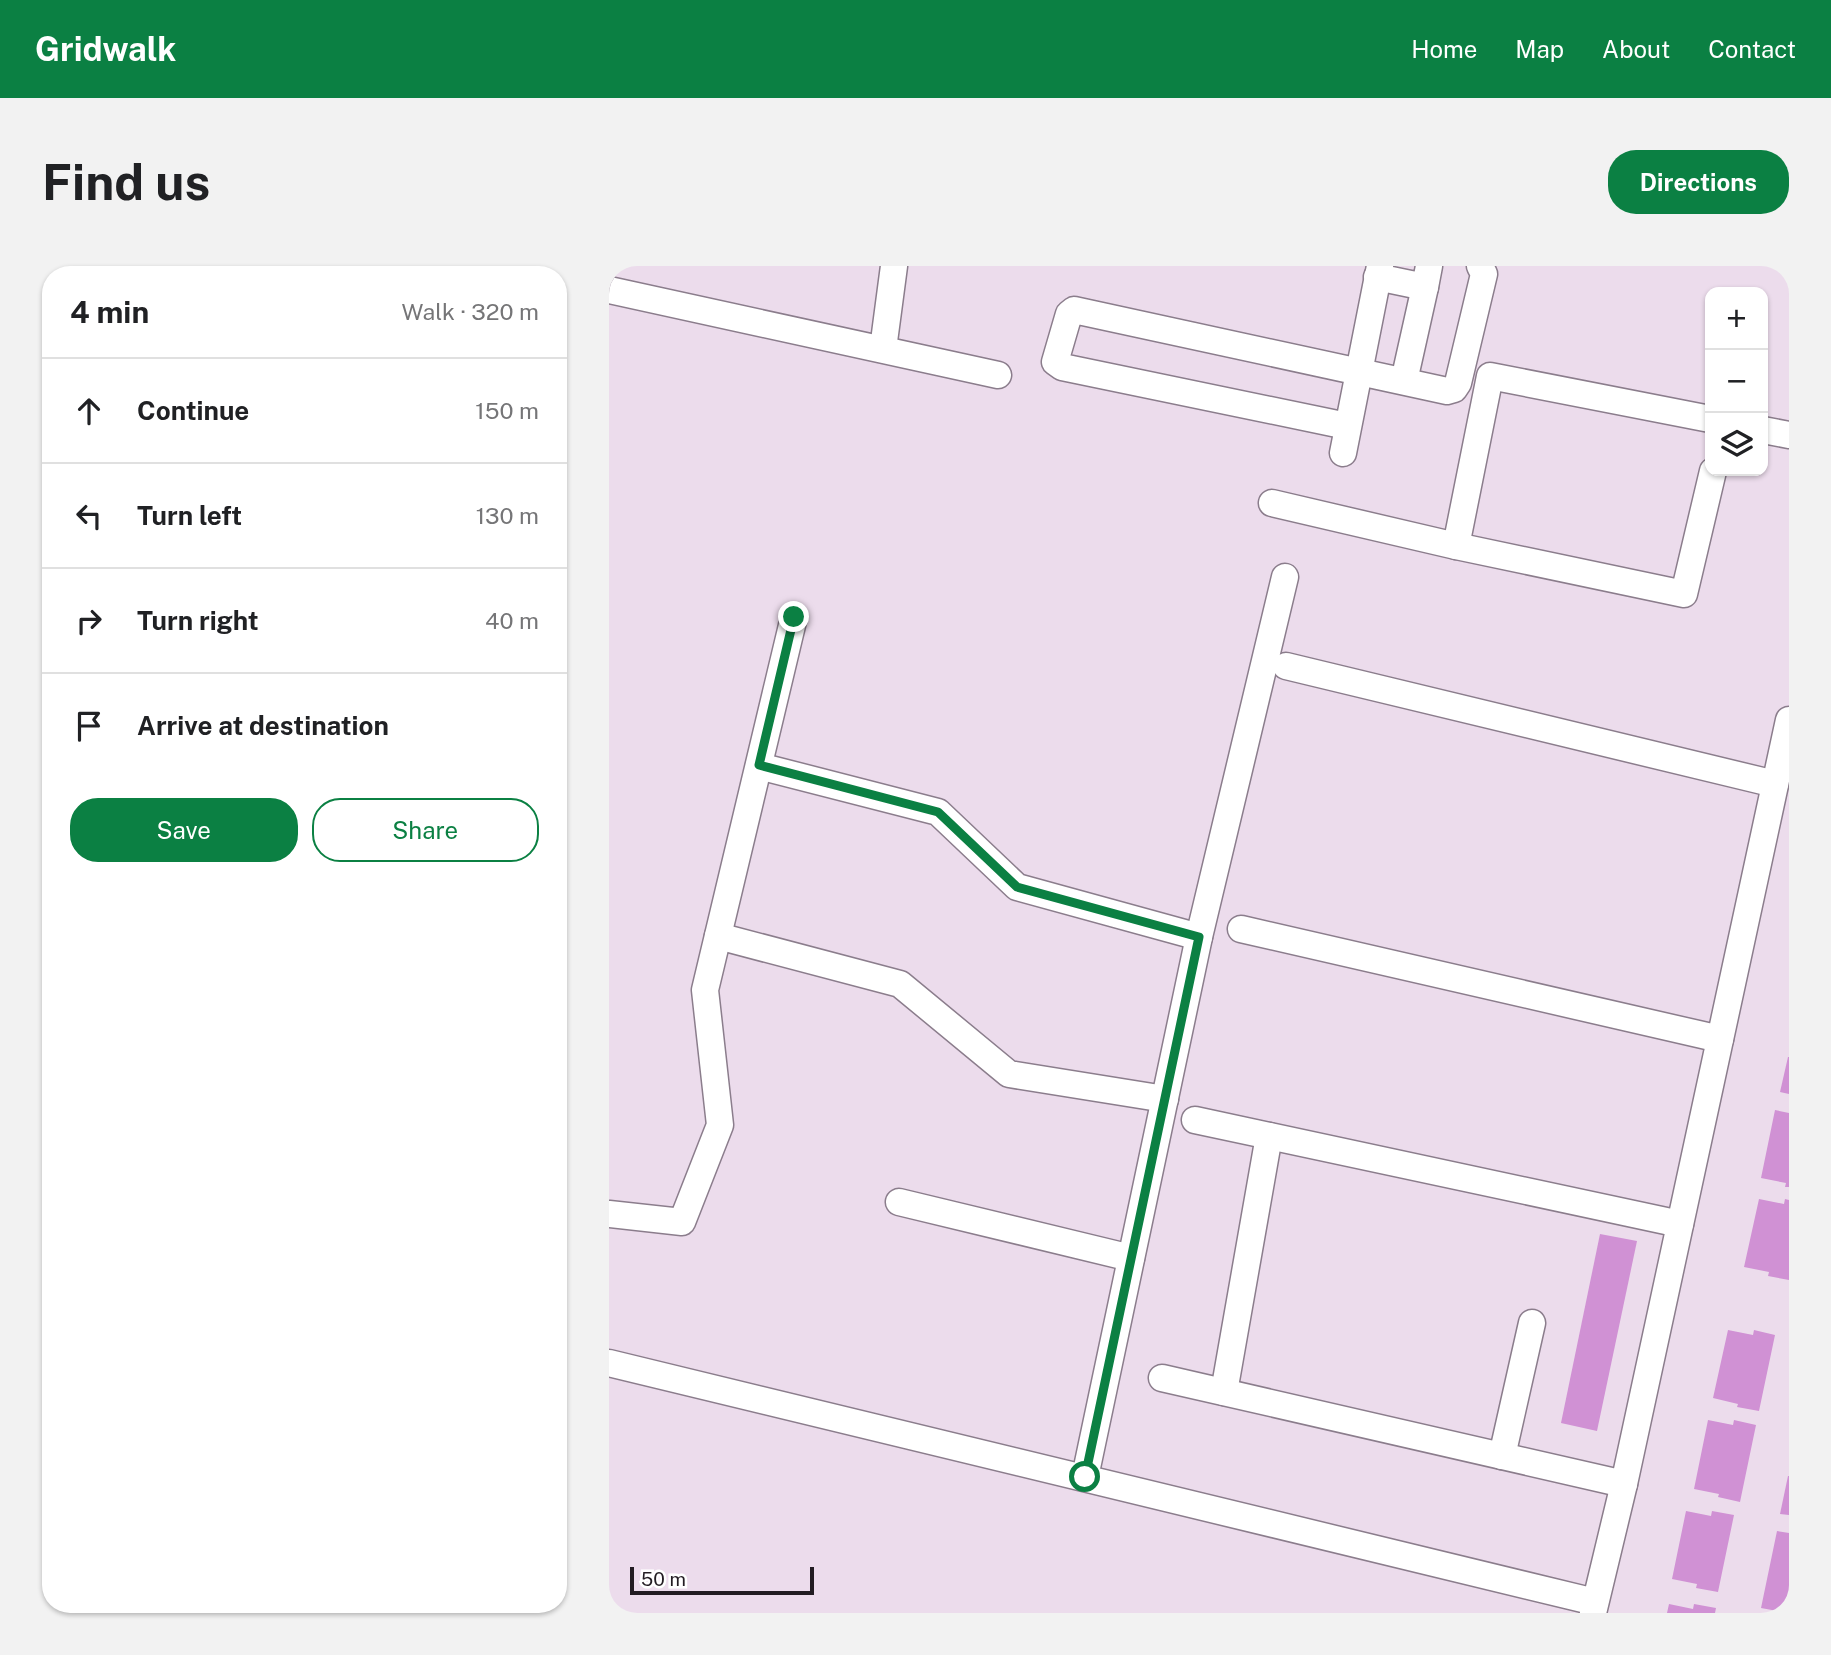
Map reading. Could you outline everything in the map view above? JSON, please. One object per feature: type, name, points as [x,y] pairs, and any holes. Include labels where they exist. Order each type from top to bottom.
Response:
[{"type":"street","points":[[883,349],[894,266]]},
{"type":"street","points":[[1347,426],[1062,366],[1055,362],[1069,314],[1074,310],[1447,391],[1454,389],[1458,383],[1484,274],[1480,266]]},
{"type":"street","points":[[1343,453],[1378,271],[1427,276],[1404,382]]},
{"type":"street","points":[[609,290],[998,375]]},
{"type":"street","points":[[1455,547],[1490,376],[1705,418]]},
{"type":"street","points":[[1768,431],[1789,435]]},
{"type":"street","points":[[1272,503],[1455,547],[1684,594],[1712,476]]},
{"type":"street","points":[[1085,1477],[1199,937],[1285,578]]},
{"type":"street","points":[[609,1214],[682,1222],[720,1125],[705,990],[794,617]]},
{"type":"street","points":[[1286,666],[1775,784]]},
{"type":"street","points":[[609,1363],[1085,1477],[1594,1608],[1624,1484],[1789,720]]},
{"type":"street","points":[[759,765],[938,812],[1017,887],[1199,937]]},
{"type":"street","points":[[1241,929],[1720,1040]]},
{"type":"street","points":[[718,936],[900,984],[1009,1074],[1165,1100]]},
{"type":"street","points":[[1195,1120],[1680,1224]]},
{"type":"street","points":[[1224,1392],[1269,1136]]},
{"type":"street","points":[[899,1202],[1131,1258]]},
{"type":"street","points":[[1502,1456],[1532,1323]]},
{"type":"street","points":[[1162,1378],[1624,1484]]},
{"type":"building","points":[[1789,1057],[1789,1094],[1780,1092]]},
{"type":"building","points":[[1775,1110],[1789,1113],[1789,1187],[1785,1187],[1786,1183],[1761,1178]]},
{"type":"building","points":[[1759,1199],[1784,1204],[1785,1199],[1789,1200],[1789,1280],[1768,1276],[1769,1272],[1744,1267]]},
{"type":"building","points":[[1600,1234],[1637,1241],[1597,1431],[1561,1423]]},
{"type":"building","points":[[1728,1330],[1753,1335],[1754,1330],[1775,1335],[1759,1411],[1737,1407],[1738,1404],[1713,1398]]},
{"type":"building","points":[[1708,1420],[1733,1425],[1734,1420],[1756,1425],[1740,1502],[1694,1489]]},
{"type":"building","points":[[1789,1476],[1789,1515],[1780,1514]]},
{"type":"building","points":[[1686,1511],[1711,1516],[1712,1511],[1734,1515],[1718,1592],[1696,1588],[1697,1584],[1672,1579]]},
{"type":"building","points":[[1777,1531],[1789,1533],[1789,1610],[1783,1609],[1783,1612],[1761,1608]]},
{"type":"building","points":[[1669,1604],[1693,1609],[1694,1604],[1716,1608],[1715,1613],[1667,1613]]},
{"type":"route","points":[[794,617],[759,765],[938,812],[1017,887],[1199,937],[1085,1477]]}]
